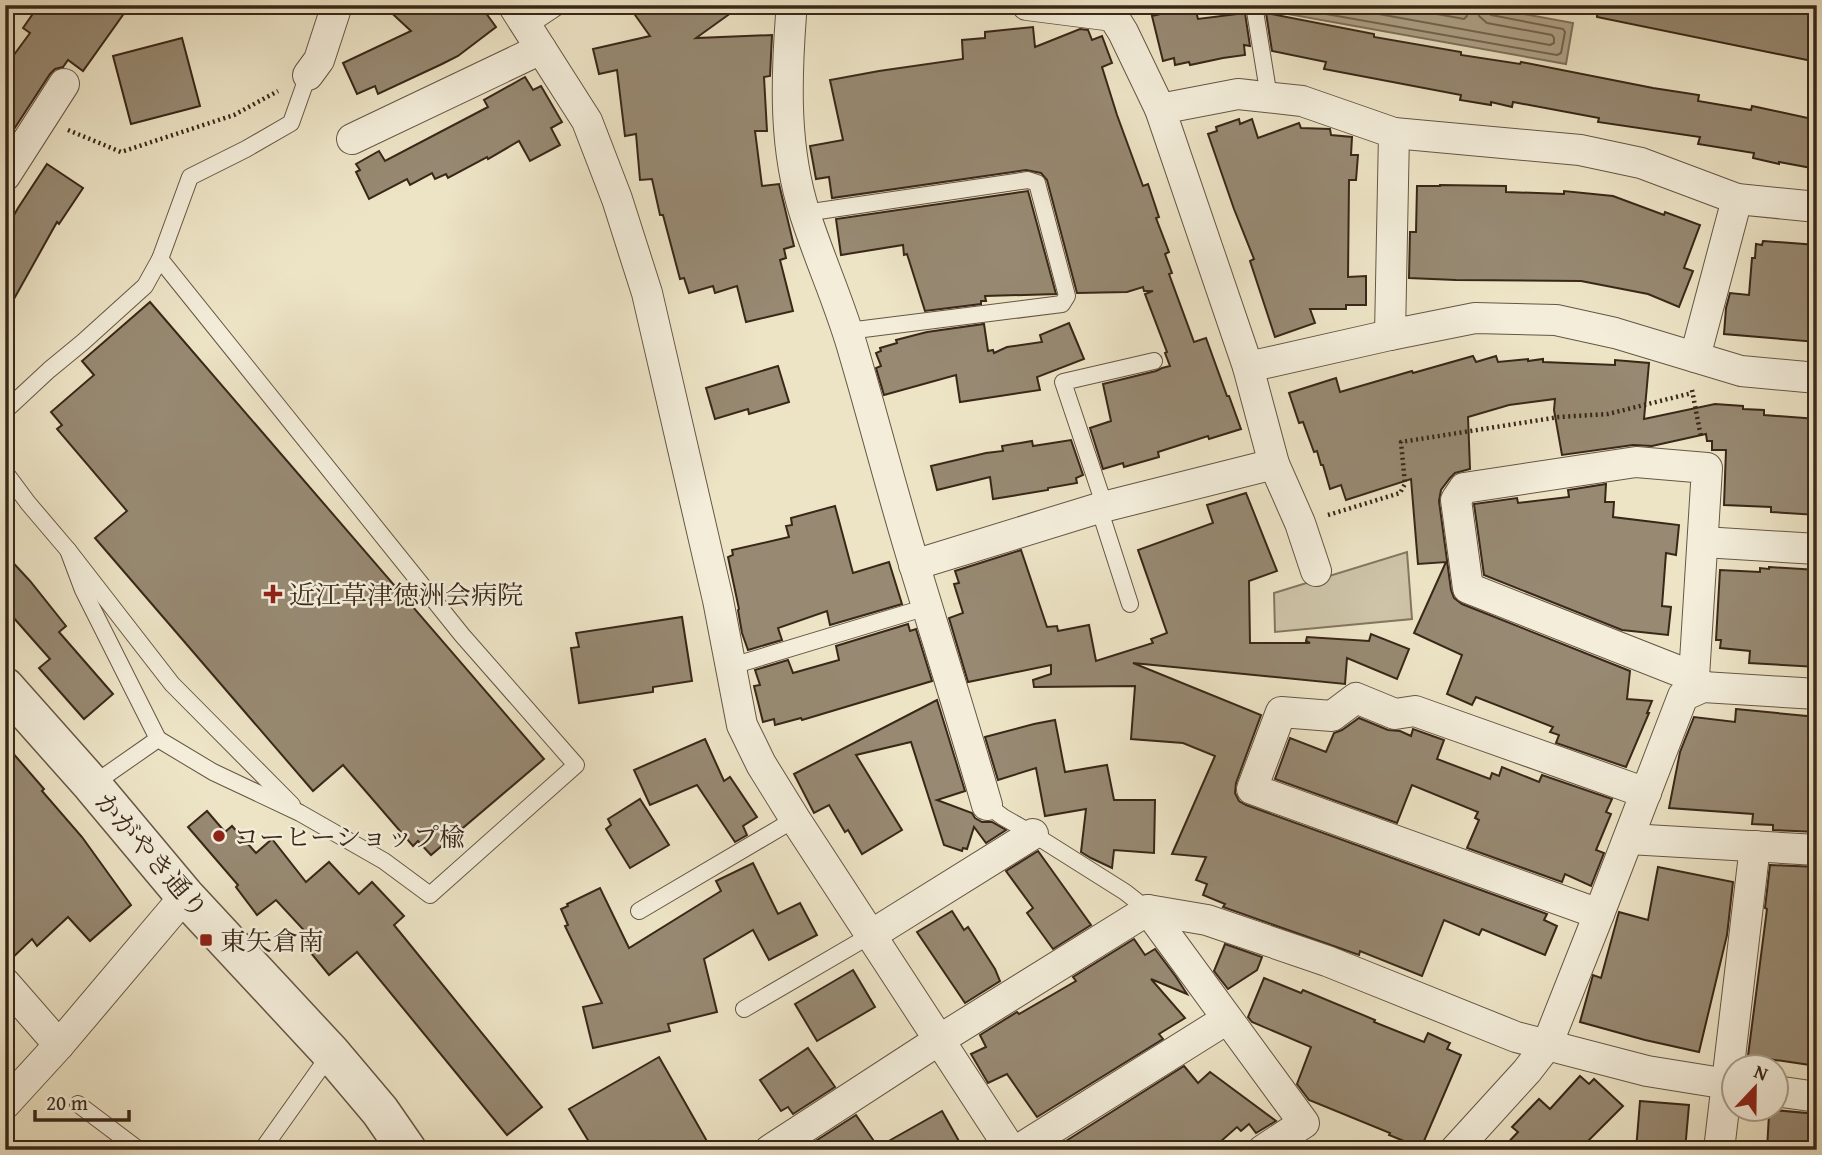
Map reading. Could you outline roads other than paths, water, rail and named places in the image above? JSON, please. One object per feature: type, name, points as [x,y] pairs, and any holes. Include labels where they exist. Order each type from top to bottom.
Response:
[{"type":"street","points":[[308,75],[319,60],[337,5]]},
{"type":"street","points":[[790,5],[787,91],[789,131],[804,213],[848,331],[914,565],[987,805]]},
{"type":"street","points":[[1027,5],[1114,16],[1123,32],[1160,110],[1248,367],[1274,464],[1300,523],[1316,571]]},
{"type":"street","points":[[352,139],[527,27],[587,121],[617,199],[647,293],[732,666],[742,725],[761,764],[795,819],[1011,1150]]},
{"type":"street","points":[[5,176],[64,84]]},
{"type":"street","points":[[1160,110],[1238,94],[1302,101],[1394,133],[1580,150],[1641,163],[1737,200],[1817,207]]},
{"type":"street","points":[[1391,335],[1394,133]]},
{"type":"street","points":[[1695,357],[1737,200]]},
{"type":"street","points":[[1248,367],[1475,318],[1556,320],[1615,333],[1741,371],[1817,378]]},
{"type":"street","points":[[1455,1150],[1547,1045],[1683,696],[1698,682],[1707,468],[1636,463],[1464,488],[1456,500],[1468,588],[1698,682],[1817,694]]},
{"type":"street","points":[[914,565],[1102,508],[1274,464]]},
{"type":"street","points":[[1703,542],[1817,550]]},
{"type":"street","name":"かがやき通り","points":[[5,687],[185,896],[331,1053],[380,1111],[407,1150]]},
{"type":"street","points":[[1600,914],[1252,789],[1281,712],[1332,716],[1356,698],[1395,714],[1415,711],[1646,793]]},
{"type":"street","points":[[871,935],[1033,834]]},
{"type":"street","points":[[1629,839],[1817,850]]},
{"type":"street","points":[[1734,1054],[1755,846]]},
{"type":"street","points":[[5,1104],[60,1045],[185,896]]},
{"type":"street","points":[[1148,910],[1304,1123],[1263,1150]]},
{"type":"street","points":[[771,1150],[939,1040],[1148,910],[1207,920],[1327,961],[1516,1037],[1647,1071],[1720,1082]]},
{"type":"street","points":[[5,983],[60,1045]]},
{"type":"street","points":[[1018,1150],[1227,1019]]},
{"type":"street","points":[[1790,1093],[1817,1097]]},
{"type":"street","points":[[1718,1150],[1723,1124]]},
{"type":"lane","points":[[527,27],[560,5]]},
{"type":"lane","points":[[1254,5],[1269,97]]},
{"type":"lane","points":[[5,411],[145,286],[160,259],[190,177],[291,123],[308,75]]},
{"type":"lane","points":[[804,213],[1028,180],[1037,183],[1067,296],[1062,304],[848,331]]},
{"type":"lane","points":[[68,550],[83,590],[158,739],[213,772],[300,813],[384,861],[430,895],[576,765],[462,635],[160,259]]},
{"type":"lane","points":[[1130,604],[1063,382],[1154,361]]},
{"type":"lane","points":[[5,472],[172,684],[300,813]]},
{"type":"lane","points":[[732,666],[927,607]]},
{"type":"lane","points":[[92,785],[158,739]]},
{"type":"lane","points":[[987,805],[1125,892],[1148,910]]},
{"type":"lane","points":[[639,911],[795,819]]},
{"type":"lane","points":[[744,1009],[871,935]]},
{"type":"lane","points":[[262,1150],[331,1053]]},
{"type":"lane","points":[[78,1104],[139,1150]]},
{"type":"water","points":[[1283,5],[1475,5],[1573,23],[1566,64],[1282,13]]},
{"type":"place","name":"近江草津徳洲会病院","points":[[273,594]]},
{"type":"place","name":"コーヒーショップ楡","points":[[219,836]]},
{"type":"place","name":"東矢倉南","points":[[206,940]]}]
